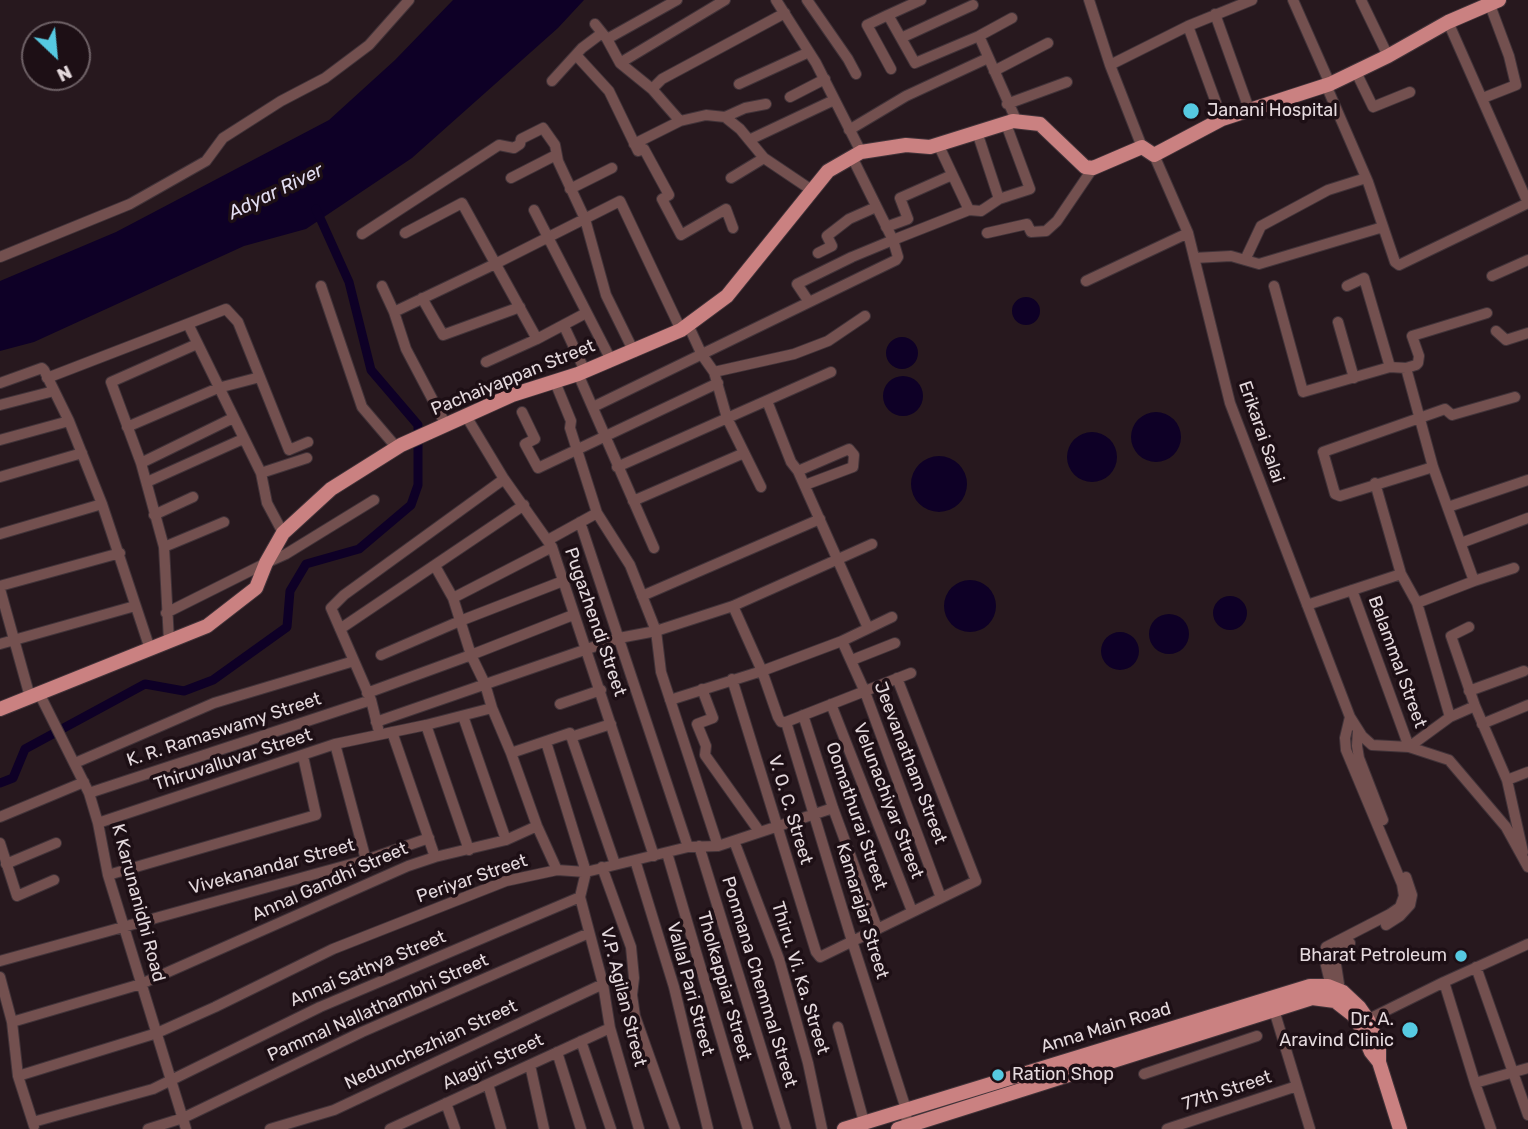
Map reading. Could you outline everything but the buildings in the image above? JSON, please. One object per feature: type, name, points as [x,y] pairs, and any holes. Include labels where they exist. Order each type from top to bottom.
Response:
[{"type":"main road","points":[[1011,123],[1040,124],[1085,167],[1093,168],[1148,151],[1249,109],[1328,84],[1388,57],[1448,22],[1494,2]]},
{"type":"main road","name":"Pachaiyappan Street","points":[[0,709],[207,626],[257,588],[265,563],[283,533],[331,489],[399,447],[512,396],[634,352],[681,330],[727,296],[828,171],[857,155],[906,145],[930,147],[1011,123]]},
{"type":"main road","name":"Anna Main Road","points":[[844,1129],[1310,986],[1332,994]]},
{"type":"main road","points":[[1332,994],[1364,1022],[1380,1047],[1379,1062],[1400,1129]]},
{"type":"main road","name":"Anna Main Road","points":[[904,1128],[1206,1031],[1332,994]]},
{"type":"street","points":[[0,257],[130,204],[206,160],[223,138],[281,101],[325,78],[369,45],[409,0]]},
{"type":"street","points":[[552,81],[602,32],[677,0]]},
{"type":"street","points":[[620,64],[725,0]]},
{"type":"street","points":[[807,0],[856,74]]},
{"type":"street","points":[[891,69],[867,25],[921,0]]},
{"type":"street","points":[[1110,65],[1188,26],[1252,0]]},
{"type":"street","points":[[1293,0],[1366,178],[1395,262],[1399,265],[1528,202],[1448,22]]},
{"type":"street","points":[[1361,0],[1388,57]]},
{"type":"street","name":"Erikarai Salai","points":[[1091,1],[1110,65],[1188,233],[1230,404],[1350,717],[1358,730]]},
{"type":"street","points":[[1483,98],[1516,85],[1494,2]]},
{"type":"street","points":[[593,407],[897,260],[898,257],[893,240],[876,207],[849,130],[825,79],[782,4],[662,79],[652,89]]},
{"type":"street","points":[[901,38],[973,5]]},
{"type":"street","points":[[1215,14],[1249,109]]},
{"type":"street","points":[[888,15],[917,63],[979,36],[1012,18]]},
{"type":"street","points":[[1188,26],[1222,119]]},
{"type":"street","points":[[602,32],[620,64],[652,89],[680,121]]},
{"type":"street","points":[[809,302],[797,284],[893,240],[969,210],[981,211],[999,199],[1030,189],[1007,104],[979,36]]},
{"type":"street","points":[[994,71],[1048,43]]},
{"type":"street","points":[[739,84],[809,52]]},
{"type":"street","points":[[576,55],[609,91],[638,151],[644,149],[669,195],[662,199],[681,235],[726,209],[733,228]]},
{"type":"street","points":[[849,130],[905,96],[988,58]]},
{"type":"street","points":[[1356,72],[1373,107],[1410,92]]},
{"type":"street","points":[[790,97],[825,79]]},
{"type":"street","points":[[1007,104],[1067,82]]},
{"type":"street","points":[[749,140],[834,100]]},
{"type":"street","points":[[634,144],[680,121],[706,115],[725,117],[745,108],[766,104]]},
{"type":"street","points":[[725,117],[764,158],[813,191]]},
{"type":"street","points":[[362,234],[499,145],[514,148],[520,144],[521,139],[542,128],[555,145],[556,155],[585,219],[606,295],[634,352]]},
{"type":"street","points":[[977,132],[999,199]]},
{"type":"street","points":[[938,144],[969,210]]},
{"type":"street","points":[[511,178],[556,155]]},
{"type":"street","points":[[731,178],[764,158]]},
{"type":"street","points":[[570,189],[612,168]]},
{"type":"street","points":[[987,233],[1027,224],[1031,232],[1046,231],[1057,221],[1093,168]]},
{"type":"street","points":[[886,227],[908,219],[900,198],[952,175]]},
{"type":"street","points":[[1245,260],[1261,226],[1328,190],[1366,178]]},
{"type":"street","points":[[394,312],[621,201],[681,330],[690,329],[716,378],[727,418],[761,486]]},
{"type":"street","points":[[405,233],[462,203],[537,339]]},
{"type":"street","points":[[818,253],[832,246],[827,236],[849,219],[876,207]]},
{"type":"street","points":[[534,210],[611,360]]},
{"type":"street","points":[[1194,258],[1231,256],[1259,264],[1383,227]]},
{"type":"street","points":[[1086,281],[1188,233]]},
{"type":"street","points":[[1492,276],[1528,260]]},
{"type":"street","points":[[1346,286],[1364,278],[1390,367]]},
{"type":"street","points":[[321,286],[362,407],[399,447]]},
{"type":"street","points":[[382,286],[406,349],[443,427]]},
{"type":"street","points":[[1274,286],[1303,392],[1390,367],[1406,368],[1418,363],[1419,356],[1412,336],[1488,313]]},
{"type":"street","points":[[422,298],[443,335],[520,307]]},
{"type":"street","points":[[0,383],[44,373],[226,309],[238,322],[289,450],[308,442]]},
{"type":"street","points":[[486,362],[586,313]]},
{"type":"street","points":[[522,412],[535,439],[525,444],[538,468],[716,378],[828,341],[866,316]]},
{"type":"street","points":[[1338,323],[1354,378]]},
{"type":"street","points":[[188,324],[261,473],[267,503],[283,533]]},
{"type":"street","points":[[564,326],[604,436],[654,548]]},
{"type":"street","points":[[1496,331],[1506,340],[1528,333]]},
{"type":"street","points":[[169,641],[164,547],[141,463],[111,382],[197,344]]},
{"type":"street","points":[[1406,368],[1433,467],[1474,581]]},
{"type":"street","points":[[617,467],[831,372]]},
{"type":"street","points":[[44,373],[69,421],[102,504],[150,649]]},
{"type":"street","points":[[127,427],[218,388],[260,377]]},
{"type":"street","points":[[555,382],[571,421],[570,428],[597,513],[631,565],[656,631],[661,672],[718,846]]},
{"type":"street","points":[[0,405],[54,391]]},
{"type":"street","points":[[1433,467],[1340,495],[1335,494],[1323,452],[1445,409],[1452,415],[1515,397]]},
{"type":"street","points":[[767,401],[791,461],[805,485],[868,628]]},
{"type":"street","name":"Pugazhendi Street","points":[[466,416],[504,479],[550,544],[585,652],[601,690],[654,856]]},
{"type":"street","points":[[141,463],[233,418]]},
{"type":"street","points":[[0,440],[69,421]]},
{"type":"street","points":[[147,482],[243,439]]},
{"type":"street","points":[[798,471],[849,449],[854,455],[853,467],[805,485]]},
{"type":"street","points":[[0,477],[82,453]]},
{"type":"street","points":[[633,501],[744,453]]},
{"type":"street","points":[[261,473],[307,458]]},
{"type":"street","points":[[379,734],[369,696],[331,608],[344,595],[504,479]]},
{"type":"street","points":[[1448,507],[1528,481]]},
{"type":"street","points":[[1375,483],[1401,574],[1417,603],[1450,717]]},
{"type":"street","points":[[155,515],[193,497]]},
{"type":"street","points":[[166,613],[286,554],[374,500]]},
{"type":"street","points":[[0,534],[102,504]]},
{"type":"street","points":[[340,629],[524,505]]},
{"type":"street","points":[[453,598],[550,544],[597,513]]},
{"type":"street","points":[[1461,543],[1528,518]]},
{"type":"street","points":[[642,596],[820,519]]},
{"type":"street","points":[[164,547],[224,522]]},
{"type":"street","name":"Ponmana Chemmal Street","points":[[580,522],[693,847],[786,1129]]},
{"type":"street","points":[[376,722],[585,652],[619,638],[656,631],[733,606],[872,544]]},
{"type":"street","points":[[0,587],[120,553]]},
{"type":"street","points":[[435,566],[453,598],[471,655],[485,684],[537,826],[557,870]]},
{"type":"street","points":[[1417,603],[1514,568]]},
{"type":"street","points":[[1307,605],[1401,574]]},
{"type":"street","points":[[381,655],[563,581]]},
{"type":"street","name":"K Karunanidhi Road","points":[[0,587],[34,695],[75,763],[89,793],[98,822],[108,875],[185,1124]]},
{"type":"street","name":"Balammal Street","points":[[1352,590],[1409,747]]},
{"type":"street","points":[[0,644],[135,606]]},
{"type":"street","name":"Kamarajar Street","points":[[733,606],[762,671],[778,717],[781,722],[786,722],[906,1109],[904,1128]]},
{"type":"street","name":"K. R. Ramaswamy Street","points":[[89,793],[369,696],[573,615]]},
{"type":"street","points":[[670,700],[842,642],[892,617]]},
{"type":"street","points":[[1469,628],[1451,636],[1469,691],[1523,822],[1523,855]]},
{"type":"street","name":"Jeevanatham Street","points":[[842,642],[865,692],[941,898]]},
{"type":"street","points":[[852,660],[895,643]]},
{"type":"street","points":[[75,763],[214,703],[354,661]]},
{"type":"street","points":[[1469,691],[1524,671]]},
{"type":"street","points":[[786,722],[911,673]]},
{"type":"street","points":[[852,941],[976,881],[897,678]]},
{"type":"street","name":"V. O. C. Street","points":[[732,679],[817,955],[823,956],[852,941]]},
{"type":"street","points":[[702,688],[713,718],[697,724],[706,746],[705,755],[759,831]]},
{"type":"street","points":[[560,704],[601,690]]},
{"type":"street","name":"Velunachiyar Street","points":[[831,704],[912,911]]},
{"type":"street","points":[[1482,724],[1528,705]]},
{"type":"street","points":[[1409,747],[1450,717],[1475,706]]},
{"type":"street","name":"Thiruvalluvar Street","points":[[98,822],[335,744],[492,708]]},
{"type":"street","name":"Oomathurai Street","points":[[803,715],[833,808],[877,928]]},
{"type":"street","points":[[463,716],[506,840]]},
{"type":"street","points":[[1332,994],[1324,957],[1326,947],[1390,914],[1399,907],[1404,896],[1402,884],[1346,750],[1345,738],[1350,717]]},
{"type":"street","points":[[571,737],[611,724]]},
{"type":"street","points":[[426,725],[469,850]]},
{"type":"street","points":[[1358,730],[1372,744],[1409,747],[1449,760],[1490,805],[1528,867]]},
{"type":"street","points":[[1332,994],[1335,950],[1389,924],[1406,911],[1412,900],[1411,891],[1359,758],[1356,746],[1358,730]]},
{"type":"street","points":[[392,732],[435,857]]},
{"type":"street","points":[[511,753],[570,733],[615,864]]},
{"type":"street","points":[[546,742],[586,872]]},
{"type":"street","points":[[335,744],[366,860]]},
{"type":"street","points":[[108,875],[316,815],[303,755]]},
{"type":"street","points":[[1507,780],[1528,772]]},
{"type":"street","points":[[0,817],[84,782]]},
{"type":"street","name":"Periyar Street","points":[[18,1076],[157,1033],[333,948],[506,881],[557,870],[586,872],[693,847],[718,846],[833,808]]},
{"type":"street","name":"Annal Gandhi Street","points":[[12,1022],[141,984],[408,866],[506,840],[537,826]]},
{"type":"street","name":"Vivekanandar Street","points":[[0,961],[366,860],[429,838]]},
{"type":"street","name":"Thiru. Vi. Ka. Street","points":[[734,841],[779,959],[808,1063],[822,1129]]},
{"type":"street","points":[[0,843],[17,896],[54,880]]},
{"type":"street","points":[[6,864],[56,844]]},
{"type":"street","name":"Tholkappiar Street","points":[[667,853],[748,1129]]},
{"type":"street","name":"Vallal Pari Street","points":[[635,860],[674,987],[708,1129]]},
{"type":"street","points":[[602,867],[631,947],[635,1016],[675,1129]]},
{"type":"street","name":"V.P. Agilan Street","points":[[586,872],[580,897],[603,984],[610,1028],[639,1129]]},
{"type":"street","name":"Annai Sathya Street","points":[[34,1126],[153,1089],[320,1007],[580,897]]},
{"type":"street","name":"Pammal Nallathambhi Street","points":[[148,1129],[185,1124],[362,1032],[589,933]]},
{"type":"street","points":[[1364,1022],[1528,944]]},
{"type":"street","points":[[1476,967],[1528,1115]]},
{"type":"street","points":[[0,977],[12,1022],[18,1076],[34,1126]]},
{"type":"street","points":[[1444,982],[1492,1129]]},
{"type":"street","name":"Nedunchezhian Street","points":[[270,1129],[334,1110],[603,984]]},
{"type":"street","points":[[1274,1010],[1310,1129]]},
{"type":"street","points":[[838,1027],[864,1122]]},
{"type":"street","name":"Alagiri Street","points":[[398,1128],[446,1103],[610,1028]]},
{"type":"street","points":[[1206,1031],[1211,1051]]},
{"type":"street","points":[[1144,1074],[1257,1036]]},
{"type":"street","points":[[581,1041],[611,1129]]},
{"type":"street","points":[[557,1052],[581,1129]]},
{"type":"street","points":[[530,1065],[544,1129]]},
{"type":"street","points":[[1475,1083],[1528,1068]]},
{"type":"street","points":[[488,1084],[501,1129]]},
{"type":"street","name":"77th Street","points":[[1167,1129],[1297,1086]]},
{"type":"street","points":[[446,1103],[455,1129]]},
{"type":"water","name":"Adyar River","points":[[453,0],[584,0],[558,28],[412,158],[306,229],[244,246],[34,342],[0,351],[0,281],[116,232],[329,120],[395,60]]},
{"type":"water","points":[[1026,297],[1036,301],[1040,311],[1036,321],[1026,325],[1016,321],[1012,311],[1016,301]]},
{"type":"water","points":[[902,337],[913,342],[918,353],[913,364],[902,369],[891,364],[886,353],[891,342]]},
{"type":"water","points":[[903,376],[917,382],[923,396],[917,410],[903,416],[889,410],[883,396],[889,382]]},
{"type":"water","points":[[1156,412],[1173,420],[1181,437],[1173,454],[1156,462],[1139,454],[1131,437],[1139,420]]},
{"type":"water","points":[[1092,432],[1110,439],[1117,457],[1110,475],[1092,482],[1074,475],[1067,457],[1074,439]]},
{"type":"water","points":[[939,456],[950,458],[959,464],[965,473],[965,495],[959,504],[950,510],[939,512],[928,510],[919,504],[913,495],[911,484],[913,473],[919,464],[928,458]]},
{"type":"water","points":[[970,580],[980,582],[988,588],[994,596],[994,616],[988,624],[980,630],[970,632],[960,630],[952,624],[946,616],[944,606],[946,596],[952,588],[960,582]]},
{"type":"water","points":[[1230,596],[1242,601],[1247,613],[1242,625],[1230,630],[1218,625],[1213,613],[1218,601]]},
{"type":"water","points":[[1169,614],[1183,620],[1189,634],[1183,648],[1169,654],[1155,648],[1149,634],[1155,620]]},
{"type":"water","points":[[1120,632],[1133,638],[1139,651],[1133,664],[1120,670],[1107,664],[1101,651],[1107,638]]},
{"type":"waterway","points":[[0,783],[13,778],[25,749],[145,684],[184,691],[213,680],[287,627],[290,591],[306,564],[359,549],[411,505],[418,485],[418,425],[371,370],[349,282],[316,209]]},
{"type":"place","name":"Janani Hospital","points":[[1191,111]]},
{"type":"place","name":"Bharat Petroleum","points":[[1461,956]]},
{"type":"place","name":"Dr. A. Aravind Clinic","points":[[1410,1030]]},
{"type":"place","name":"Ration Shop","points":[[998,1075]]}]
